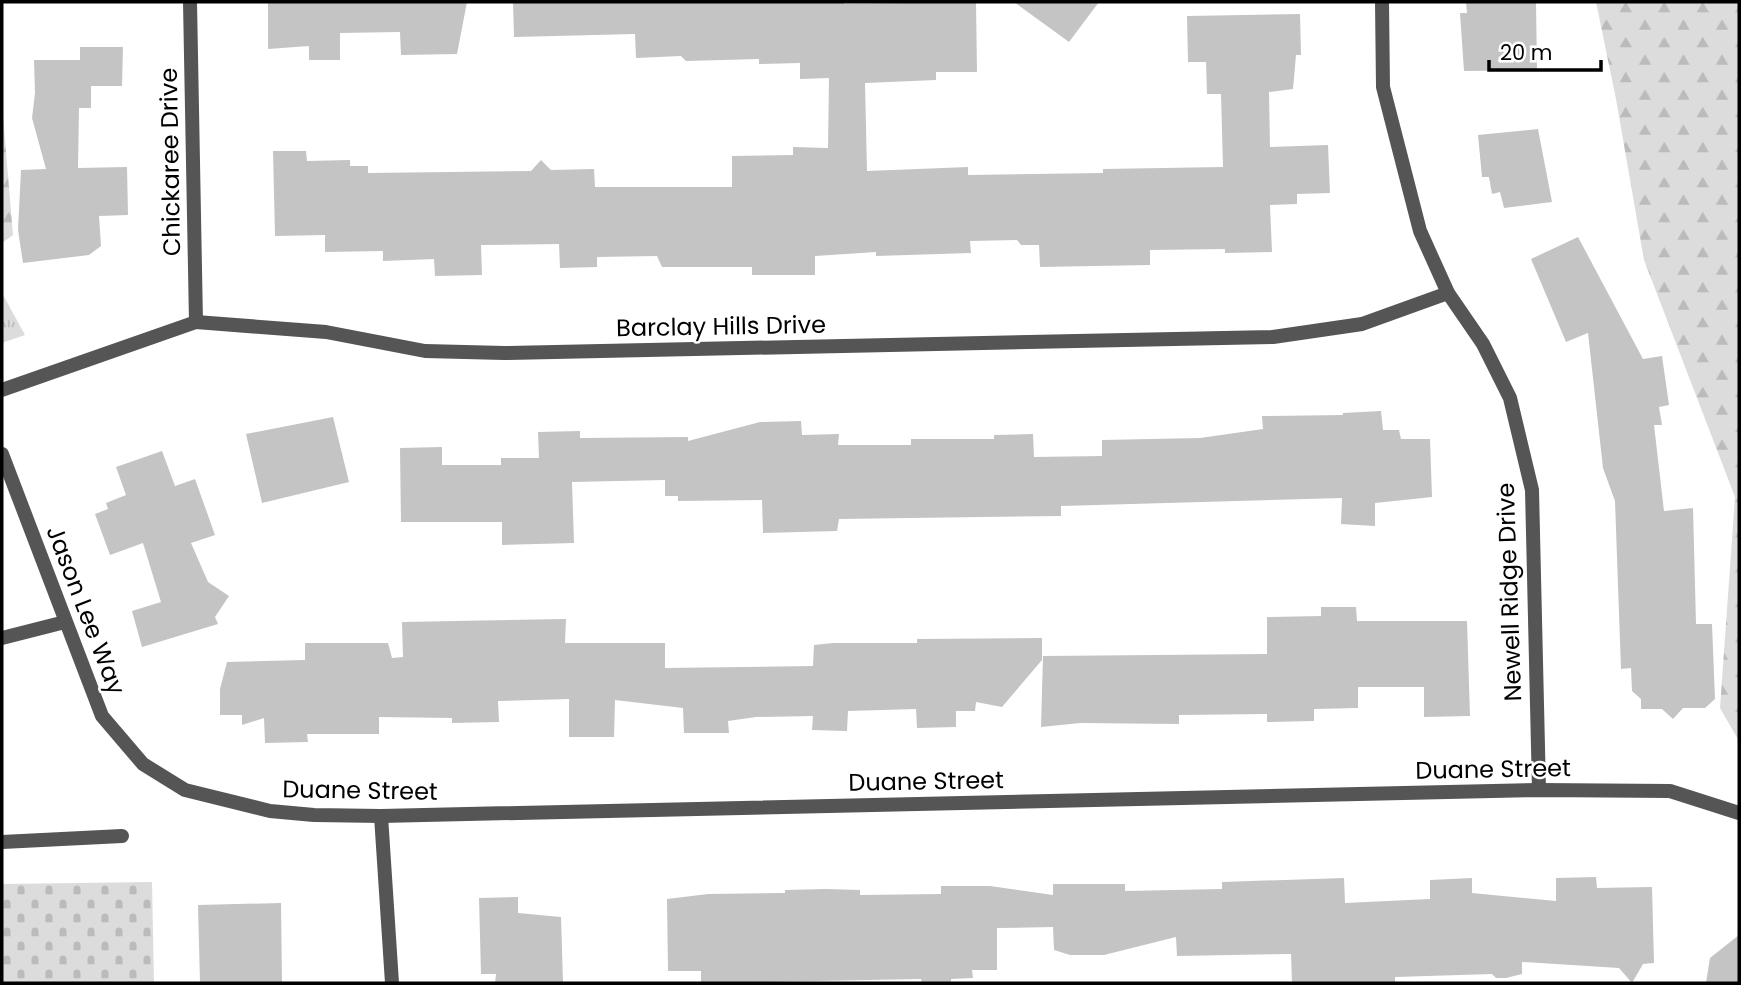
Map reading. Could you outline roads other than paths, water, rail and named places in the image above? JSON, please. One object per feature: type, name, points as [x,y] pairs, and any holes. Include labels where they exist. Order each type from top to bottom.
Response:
[{"type":"street","name":"Chickaree Drive","points":[[190,2],[196,322]]},
{"type":"street","name":"Newell Ridge Drive","points":[[1381,2],[1383,87],[1420,231],[1448,293],[1483,345],[1510,398],[1532,490],[1539,790]]},
{"type":"street","name":"Barclay Hills Drive","points":[[2,390],[196,322],[326,332],[425,351],[491,353],[1273,337],[1363,324],[1448,293]]},
{"type":"street","name":"Jason Lee Way","points":[[2,454],[102,716],[143,764],[185,790]]},
{"type":"street","points":[[2,638],[65,622]]},
{"type":"street","name":"Duane Street","points":[[185,790],[270,811],[381,816],[1539,790],[1670,791],[1739,813]]},
{"type":"street","points":[[381,816],[393,983]]},
{"type":"street","points":[[2,842],[122,836]]}]
